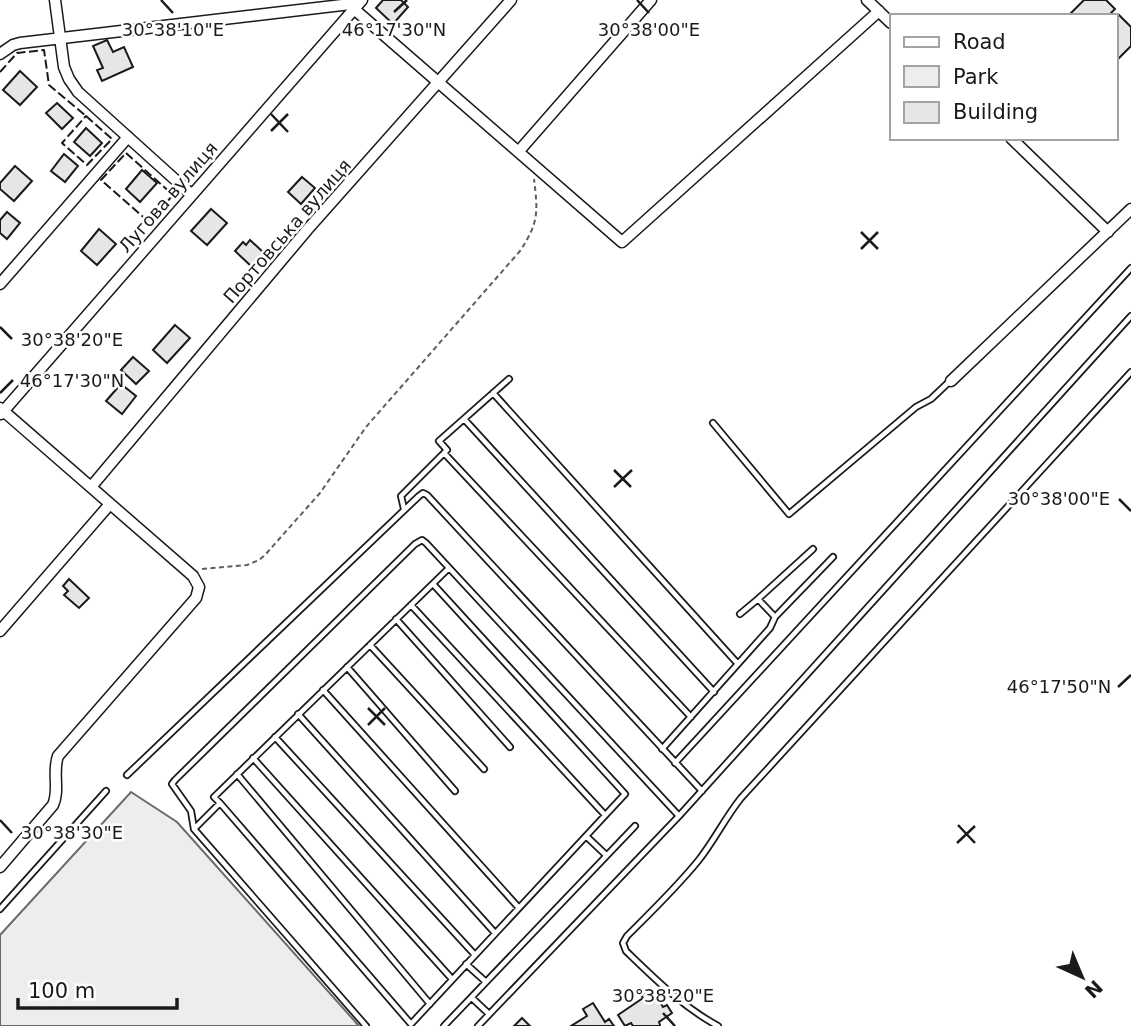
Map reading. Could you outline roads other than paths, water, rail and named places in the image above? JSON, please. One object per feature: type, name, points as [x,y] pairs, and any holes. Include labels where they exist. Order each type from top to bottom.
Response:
[{"type":"street","points":[[55,0],[64,66],[78,92],[191,194]]},
{"type":"street","name":"Портовська вулиця","points":[[91,487],[307,230],[511,0]]},
{"type":"street","points":[[519,151],[651,0]]},
{"type":"street","points":[[867,0],[890,22]]},
{"type":"street","points":[[0,54],[13,45],[60,37],[358,4],[438,82],[622,242],[879,11]]},
{"type":"street","name":"Лугова вулиця","points":[[1,411],[358,4]]},
{"type":"street","points":[[0,284],[128,137]]},
{"type":"street","points":[[1013,140],[1108,232]]},
{"type":"street","points":[[951,381],[1131,209]]},
{"type":"street","points":[[0,867],[54,805],[55,763],[58,756],[196,598],[199,587],[193,576],[1,411]]},
{"type":"street","points":[[0,631],[110,504]]},
{"type":"lane","points":[[675,763],[1131,268]]},
{"type":"lane","points":[[478,1026],[702,791],[1131,316]]},
{"type":"lane","points":[[718,1026],[664,988],[626,951],[623,943],[626,936],[679,883],[748,790],[1131,372]]},
{"type":"lane","points":[[404,510],[401,496],[447,450],[439,441],[509,379]]},
{"type":"lane","points":[[713,423],[789,514],[916,407],[932,398],[951,381]]},
{"type":"lane","points":[[493,393],[738,664]]},
{"type":"lane","points":[[464,419],[714,692]]},
{"type":"lane","points":[[444,453],[691,717]]},
{"type":"lane","points":[[127,775],[424,493],[702,791]]},
{"type":"lane","points":[[366,1026],[194,829],[191,811],[172,784],[415,544],[422,540],[426,543],[679,816]]},
{"type":"lane","points":[[740,614],[813,549]]},
{"type":"lane","points":[[662,749],[770,628],[775,617],[832,557]]},
{"type":"lane","points":[[433,584],[625,794],[411,1024],[214,797],[449,568]]},
{"type":"lane","points":[[758,599],[775,617]]},
{"type":"lane","points":[[411,605],[605,816]]},
{"type":"lane","points":[[396,619],[510,747]]},
{"type":"lane","points":[[370,645],[484,769]]},
{"type":"lane","points":[[347,667],[455,791]]},
{"type":"lane","points":[[323,690],[519,908]]},
{"type":"lane","points":[[298,714],[495,933]]},
{"type":"lane","points":[[275,737],[475,955]]},
{"type":"lane","points":[[253,758],[452,979]]},
{"type":"lane","points":[[237,775],[430,1004]]},
{"type":"lane","points":[[0,909],[106,791]]},
{"type":"lane","points":[[194,829],[220,803]]},
{"type":"lane","points":[[444,1026],[635,826]]},
{"type":"lane","points":[[586,836],[606,855]]},
{"type":"lane","points":[[466,964],[486,982]]},
{"type":"lane","points":[[472,998],[489,1014]]}]
